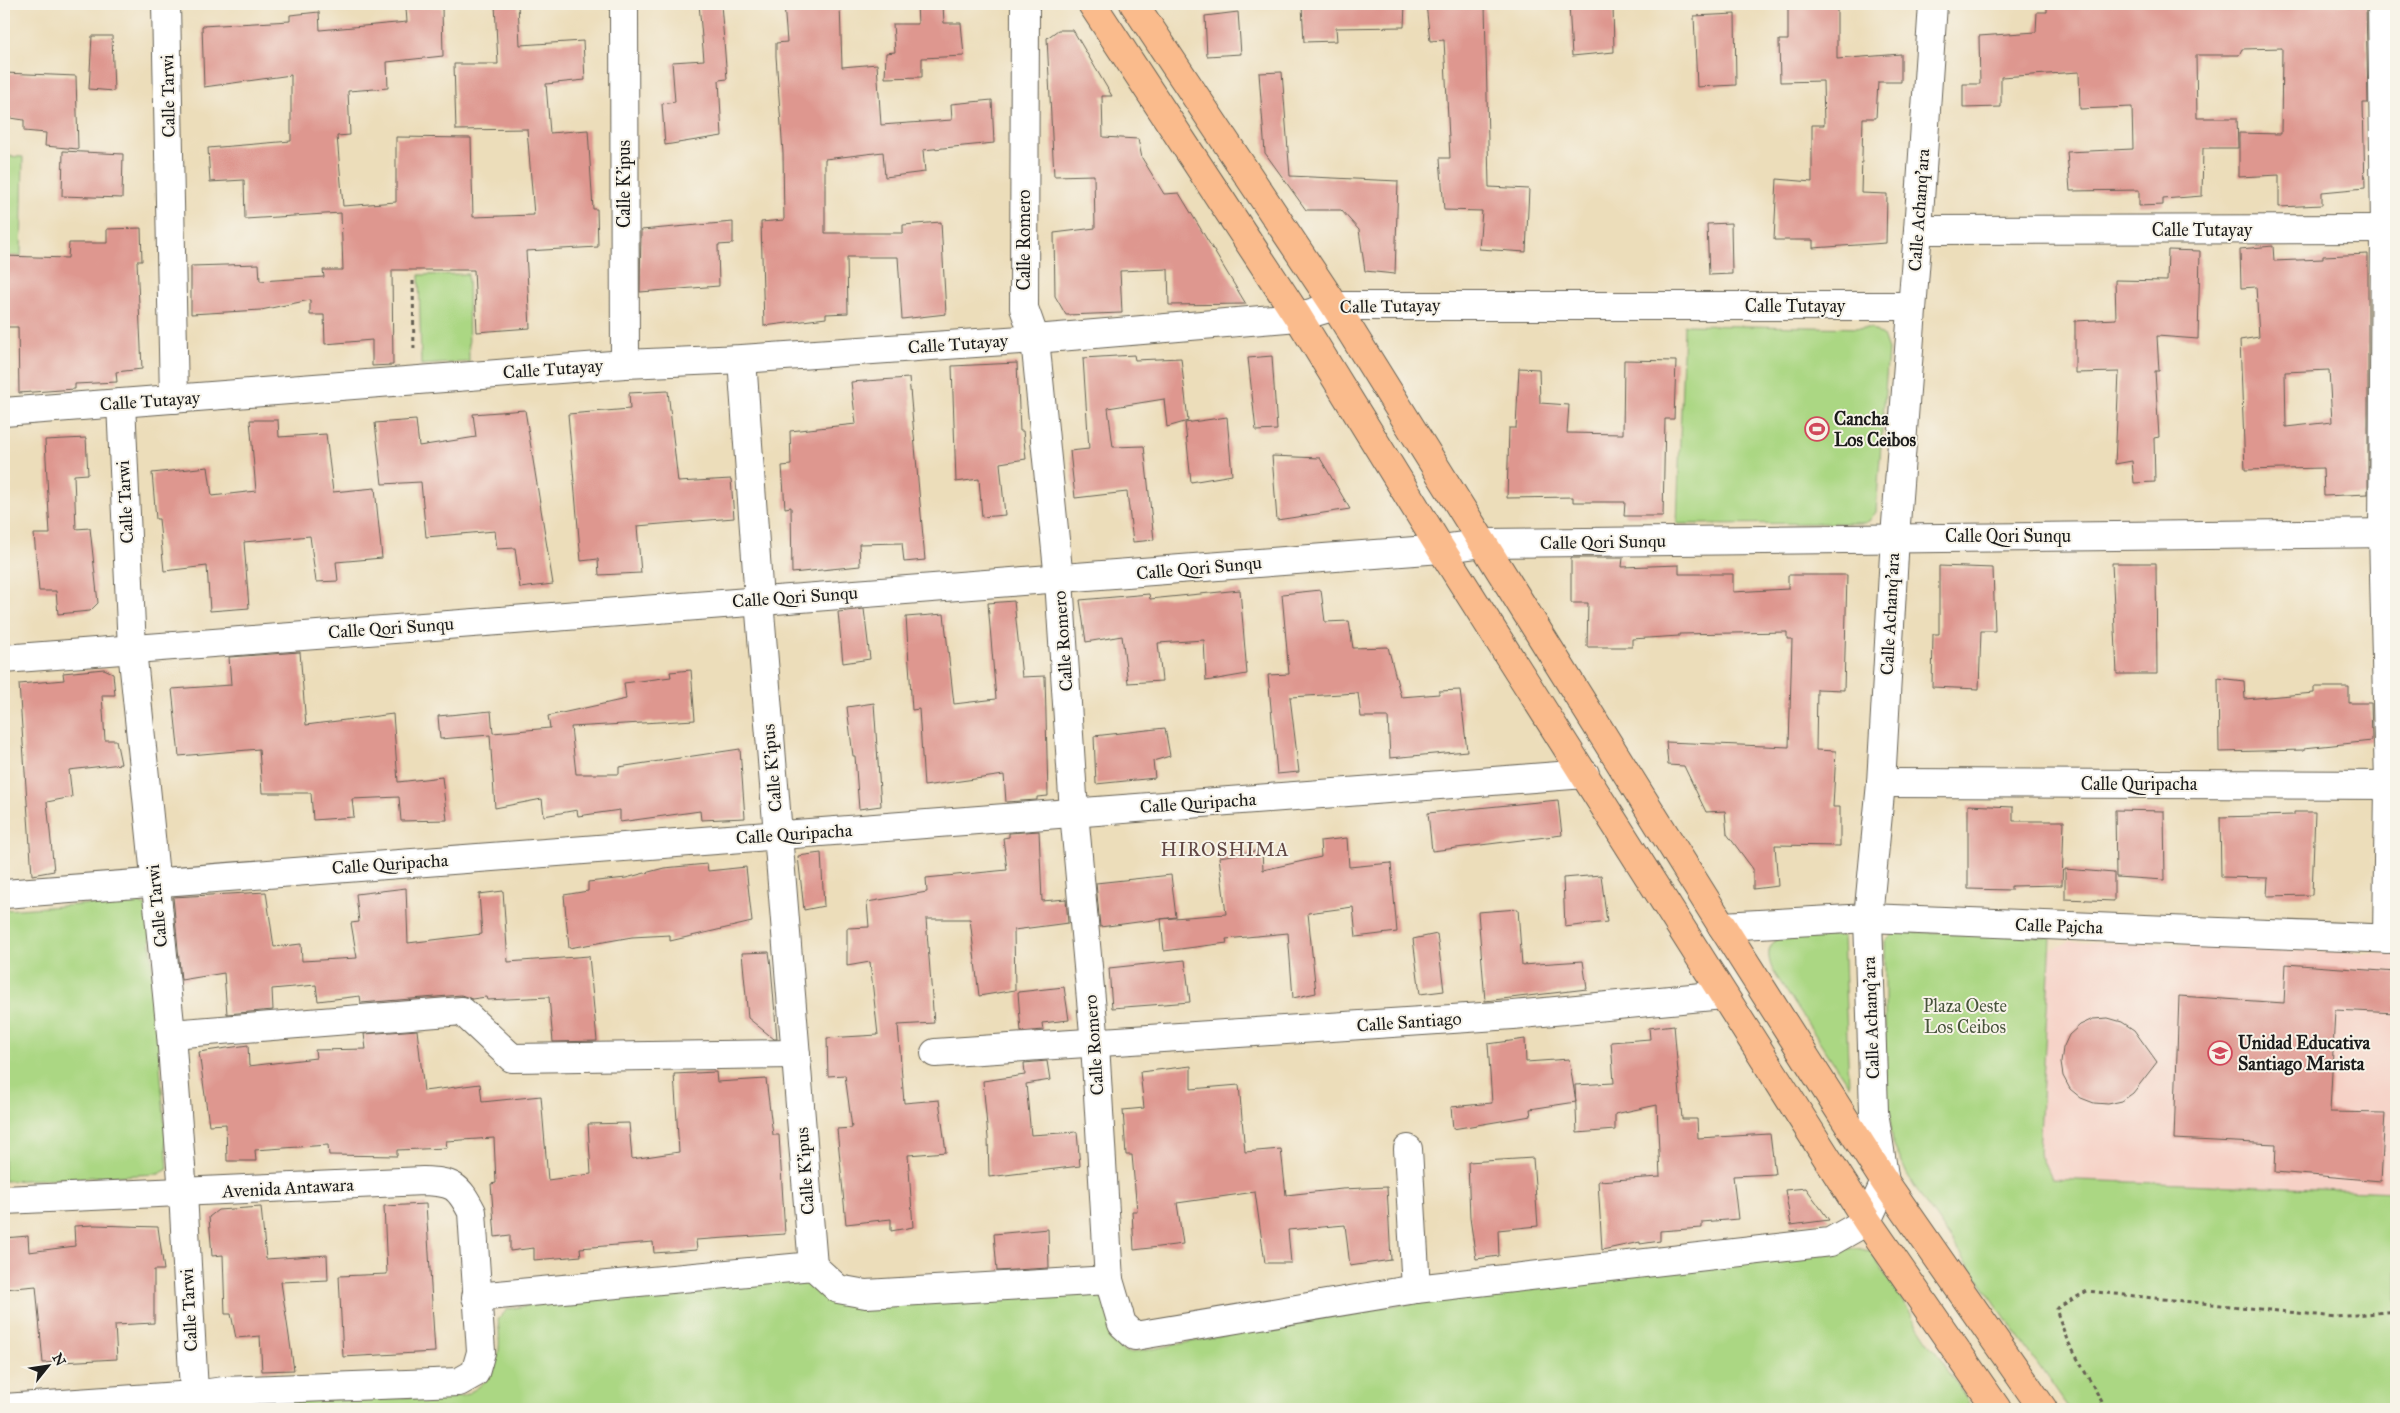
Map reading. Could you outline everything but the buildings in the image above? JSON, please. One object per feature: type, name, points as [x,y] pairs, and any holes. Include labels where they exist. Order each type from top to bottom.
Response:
[{"type":"main road","points":[[1092,4],[1298,317],[1441,549],[1867,1221],[1997,1409]]},
{"type":"main road","points":[[1134,4],[1335,306],[1722,926],[1885,1182],[2043,1409]]},
{"type":"street","name":"Calle Tarwi","points":[[166,4],[174,399]]},
{"type":"street","name":"Calle K'ipus","points":[[624,4],[625,364]]},
{"type":"street","name":"Calle Romero","points":[[1025,4],[1024,308],[1036,339],[1059,580],[1074,812],[1095,1044],[1109,1280],[1122,1324],[1135,1336],[1156,1334],[1416,1289]]},
{"type":"street","name":"Calle Achanq'ara","points":[[1885,1182],[1874,1112],[1868,918],[1881,783],[1895,537],[1933,4]]},
{"type":"street","points":[[2382,4],[2391,229],[2389,534],[2393,784],[2392,939]]},
{"type":"street","name":"Calle Tutayay","points":[[1918,230],[2391,229]]},
{"type":"street","name":"Calle Tutayay","points":[[4,412],[625,364],[742,359],[1036,339],[1298,317],[1335,306],[1911,306]]},
{"type":"street","name":"Calle K'ipus","points":[[742,359],[759,600],[812,1266]]},
{"type":"street","name":"Calle Tarwi","points":[[121,403],[132,649],[171,1034],[183,1193],[194,1402]]},
{"type":"street","name":"Calle Qori Sunqu","points":[[4,659],[759,600],[1059,580],[1441,549],[1484,543],[1895,537],[2389,534]]},
{"type":"street","name":"Calle Quripacha","points":[[4,894],[155,881],[1585,774]]},
{"type":"street","name":"Calle Quripacha","points":[[1881,783],[2393,784]]},
{"type":"street","name":"Calle Pajcha","points":[[1722,926],[1868,918],[2392,939]]},
{"type":"street","name":"Calle Santiago","points":[[935,1053],[1095,1044],[1513,1015],[1723,995]]},
{"type":"street","points":[[171,1034],[462,1011],[512,1058],[796,1054]]},
{"type":"street","points":[[1408,1149],[1416,1289],[1830,1242],[1867,1221],[1885,1182]]},
{"type":"street","name":"Avenida Antawara","points":[[4,1200],[423,1181],[447,1182],[461,1192],[472,1212],[481,1352],[475,1373],[459,1382],[224,1391],[194,1402],[4,1408]]},
{"type":"street","points":[[476,1297],[812,1266],[838,1289],[866,1294],[1109,1280]]},
{"type":"path","points":[[413,281],[415,380]]},
{"type":"path","points":[[2106,1409],[2067,1340],[2056,1309],[2087,1291],[2336,1317],[2396,1312]]},
{"type":"shaded area","name":"Unidad Educativa Santiago Marista","points":[[2071,941],[2396,954],[2396,1192],[2051,1179],[2039,1153],[2050,950]]},
{"type":"green space","points":[[4,156],[23,157],[21,256],[4,256]]},
{"type":"green space","points":[[468,274],[469,362],[421,365],[419,275]]},
{"type":"green space","points":[[1684,325],[1871,328],[1883,336],[1888,350],[1876,512],[1869,521],[1864,523],[1677,524]]},
{"type":"green space","points":[[135,901],[148,907],[168,1169],[159,1174],[4,1181],[4,910]]},
{"type":"green space","points":[[1799,930],[1843,936],[1849,1086],[1773,971],[1770,962],[1769,954],[1773,943]]},
{"type":"green space","name":"Plaza Oeste Los Ceibos","points":[[1895,931],[2051,937],[2039,1153],[2051,1179],[2396,1192],[2396,1409],[2069,1409],[1924,1201],[1907,1174],[1893,1143],[1885,1082],[1885,941]]},
{"type":"green space","points":[[1856,1248],[1870,1251],[1973,1409],[216,1409],[230,1400],[462,1396],[474,1390],[491,1374],[498,1355],[498,1319],[508,1309],[530,1305],[794,1279],[804,1281],[831,1302],[848,1303],[1098,1291],[1107,1302],[1115,1341],[1123,1351],[1130,1353],[1376,1308],[1598,1278]]},
{"type":"place","name":"Cancha Los Ceibos","points":[[1817,429]]},
{"type":"place","name":"Unidad Educativa Santiago Marista","points":[[2220,1053]]},
{"type":"district","name":"HIROSHIMA","points":[[1225,849]]}]
